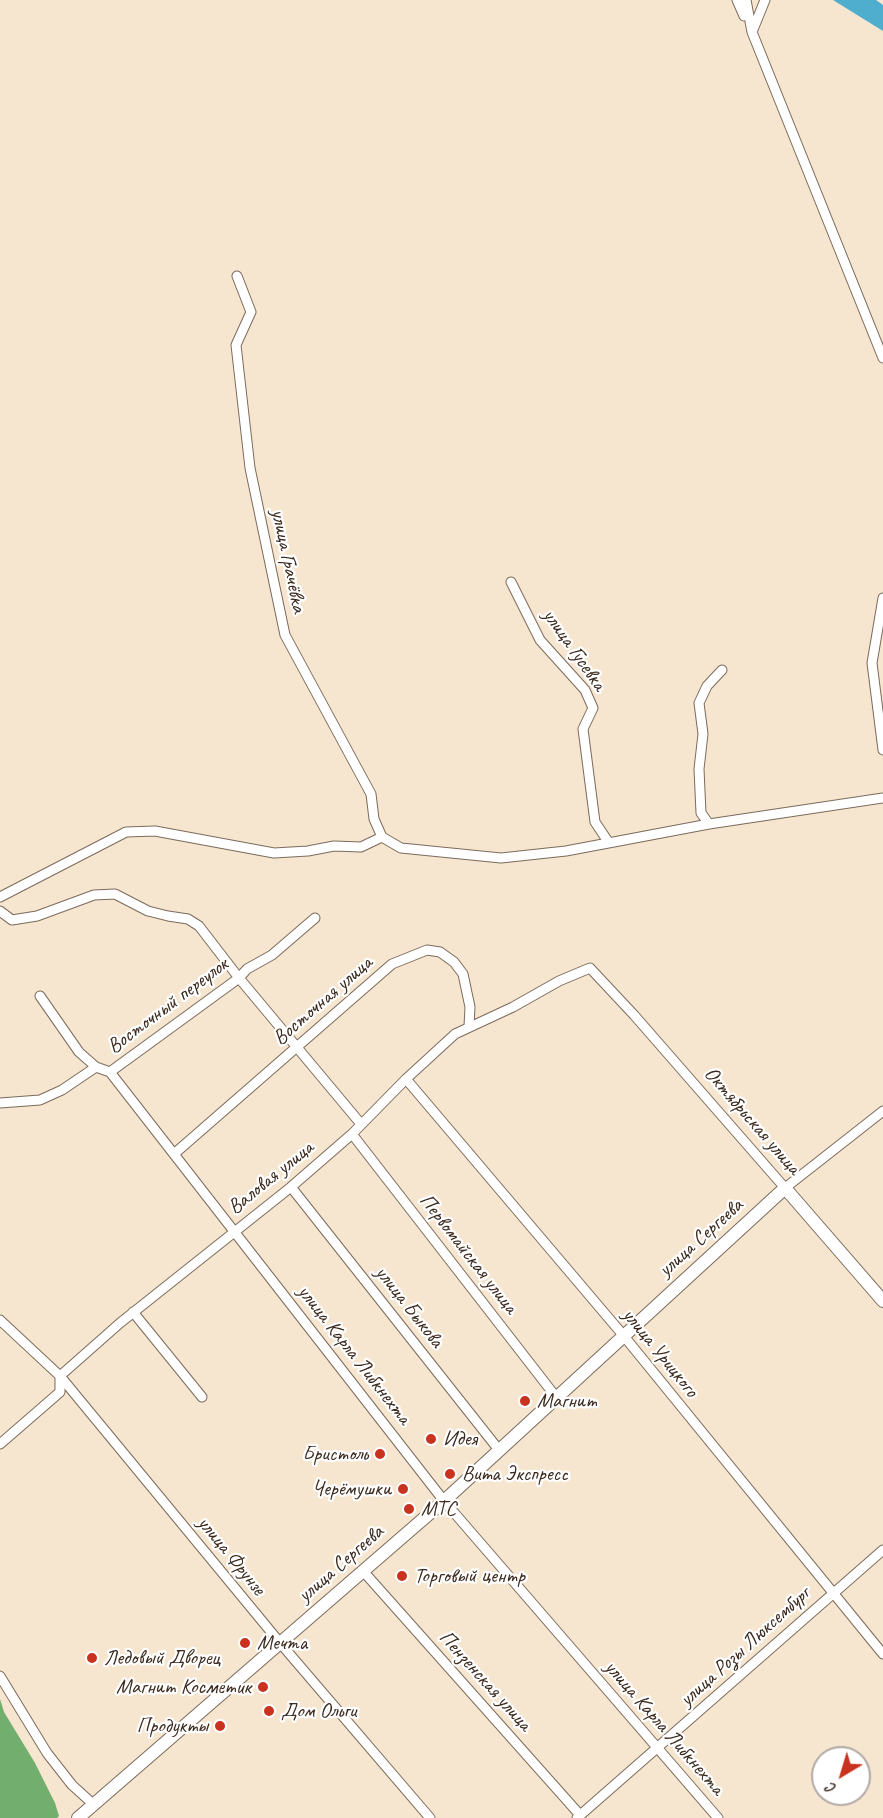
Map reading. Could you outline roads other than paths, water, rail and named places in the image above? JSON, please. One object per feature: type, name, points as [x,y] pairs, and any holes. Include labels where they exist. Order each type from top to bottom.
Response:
[{"type":"main road","name":"Октябрьская улица","points":[[785,1188],[883,1301]]},
{"type":"main road","name":"улица Сергеева","points":[[78,1818],[444,1501],[785,1188]]},
{"type":"street","points":[[736,0],[752,32],[883,358]]},
{"type":"street","points":[[746,0],[752,32]]},
{"type":"street","points":[[752,32],[765,0]]},
{"type":"street","name":"улица Грачёвка","points":[[237,276],[251,312],[236,345],[250,468],[285,635],[371,794],[374,819],[381,837]]},
{"type":"street","name":"улица Гусевка","points":[[511,582],[540,640],[585,690],[593,708],[583,729],[595,822],[609,843]]},
{"type":"street","points":[[883,598],[872,663],[883,750]]},
{"type":"street","points":[[709,824],[701,813],[699,769],[703,734],[699,703],[707,686],[722,670]]},
{"type":"street","points":[[0,897],[126,832],[155,831],[274,853],[308,851],[334,846],[361,847],[381,837],[400,848],[501,858],[566,851],[709,824],[883,798]]},
{"type":"street","points":[[0,911],[12,920],[37,916],[94,896],[116,894],[148,911],[188,919],[199,926],[239,978],[361,1124]]},
{"type":"street","name":"Восточный переулок","points":[[0,1103],[40,1100],[62,1090],[96,1067],[110,1072],[239,978],[247,969],[272,955],[315,918]]},
{"type":"street","name":"Восточная улица","points":[[174,1154],[392,964],[427,950],[440,952],[454,962],[463,974],[470,1007],[469,1026]]},
{"type":"street","name":"Валовая улица","points":[[1,1443],[60,1392],[60,1376],[133,1312],[291,1187],[352,1134],[406,1079],[455,1034],[513,1007],[559,981],[591,968]]},
{"type":"street","name":"Октябрьская улица","points":[[591,968],[785,1188]]},
{"type":"street","points":[[40,996],[79,1052],[96,1067]]},
{"type":"street","name":"улица Карла Либкнехта","points":[[110,1072],[444,1501],[718,1818]]},
{"type":"street","name":"улица Урицкого","points":[[406,1079],[623,1335],[883,1654]]},
{"type":"street","points":[[785,1188],[883,1111]]},
{"type":"street","name":"Первомайская улица","points":[[352,1134],[556,1397]]},
{"type":"street","name":"улица Быкова","points":[[291,1187],[499,1450]]},
{"type":"street","points":[[133,1312],[202,1397]]},
{"type":"street","name":"улица Фрунзе","points":[[0,1320],[60,1376],[281,1644],[430,1818]]},
{"type":"street","name":"улица Розы Люксембург","points":[[579,1817],[883,1550]]},
{"type":"street","name":"Пензенская улица","points":[[363,1571],[579,1817]]},
{"type":"street","points":[[0,1676],[47,1753],[72,1785],[93,1804]]},
{"type":"water","points":[[833,0],[876,0],[883,5],[883,31]]},
{"type":"place","name":"Магнит","points":[[525,1401]]},
{"type":"place","name":"Идея","points":[[431,1439]]},
{"type":"place","name":"Бристоль","points":[[380,1454]]},
{"type":"place","name":"Вита Экспресс","points":[[450,1474]]},
{"type":"place","name":"Черёмушки","points":[[403,1489]]},
{"type":"place","name":"МТС","points":[[409,1509]]},
{"type":"place","name":"Торговый центр","points":[[402,1576]]},
{"type":"place","name":"Мечта","points":[[245,1643]]},
{"type":"place","name":"Ледовый Дворец","points":[[92,1658]]},
{"type":"place","name":"Магнит Косметик","points":[[263,1687]]},
{"type":"place","name":"Дом Ольги","points":[[269,1711]]},
{"type":"place","name":"Продукты","points":[[220,1726]]}]
